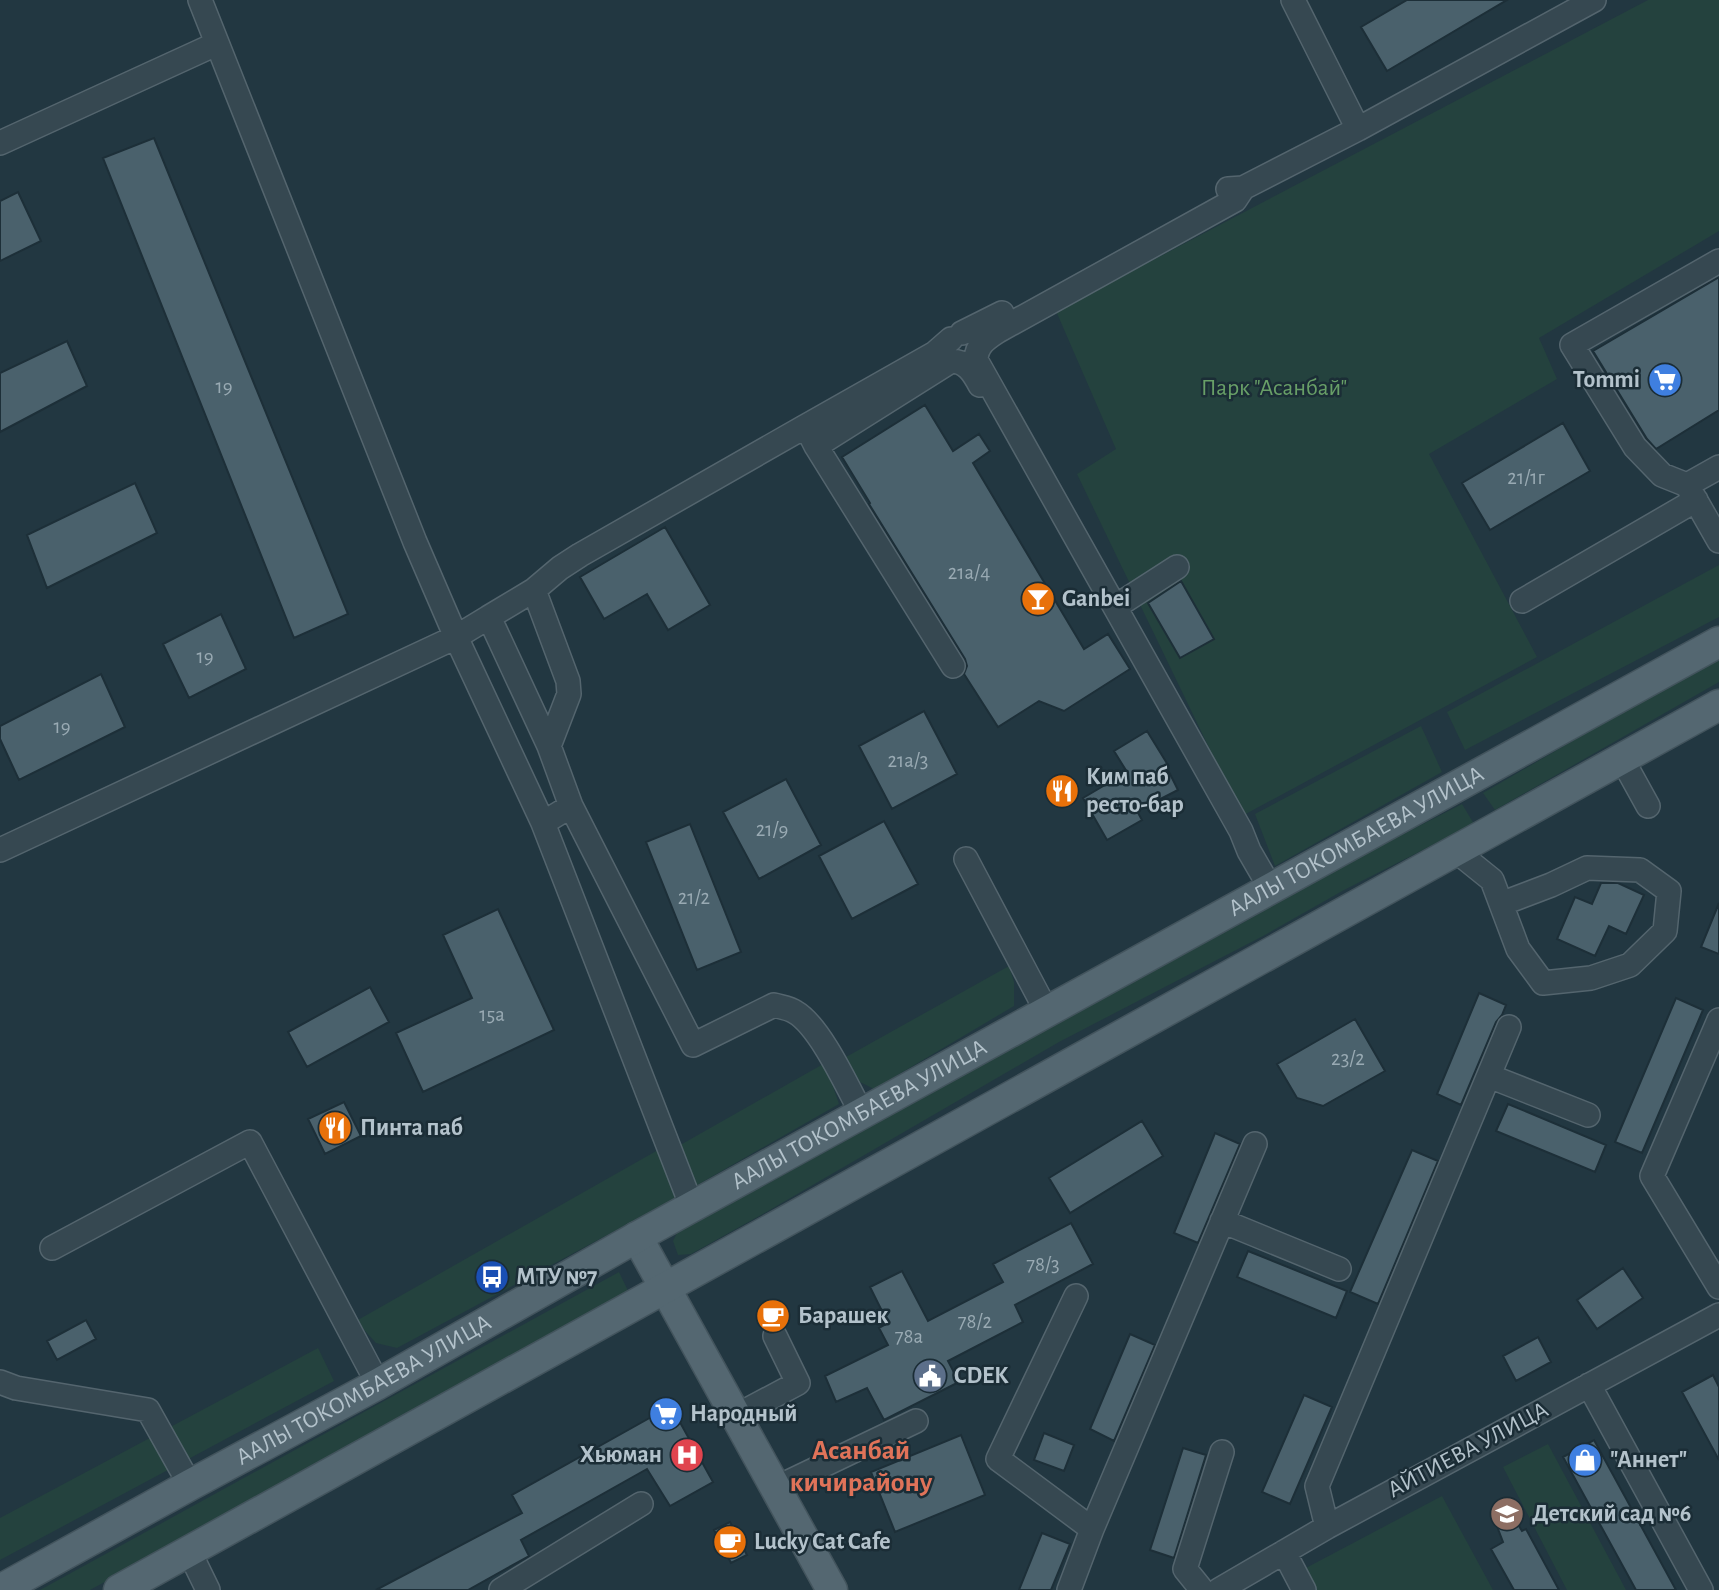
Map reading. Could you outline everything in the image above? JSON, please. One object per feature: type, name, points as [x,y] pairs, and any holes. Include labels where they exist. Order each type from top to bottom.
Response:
[{"type":"main road","name":"ААЛЫ ТОКОМБАЕВА УЛИЦА","points":[[0,1590],[1719,642]]},
{"type":"main road","points":[[119,1590],[1719,705]]},
{"type":"main road","points":[[637,1237],[832,1590]]},
{"type":"street","points":[[200,0],[415,542],[543,823],[692,1207]]},
{"type":"street","points":[[1293,0],[1358,129]]},
{"type":"street","points":[[0,850],[456,637],[534,590],[580,555],[811,436],[935,353],[988,338],[1235,200],[1243,188],[1358,129],[1594,0]]},
{"type":"street","points":[[0,143],[216,44]]},
{"type":"street","points":[[1716,527],[1691,493],[1662,475],[1635,447],[1572,345],[1719,261]]},
{"type":"street","points":[[962,346],[976,360],[1241,831],[1270,889]]},
{"type":"street","points":[[962,346],[967,366],[1235,835],[1249,851]]},
{"type":"street","points":[[811,436],[953,666]]},
{"type":"street","points":[[1522,601],[1691,493],[1719,467]]},
{"type":"street","points":[[1115,607],[1177,567]]},
{"type":"street","points":[[534,590],[568,681],[569,694],[550,746]]},
{"type":"street","points":[[489,617],[550,746],[571,806],[693,1045],[774,1005],[796,1012],[831,1055],[862,1114]]},
{"type":"street","points":[[1622,759],[1648,806]]},
{"type":"street","points":[[543,823],[571,806]]},
{"type":"street","points":[[1456,851],[1492,880],[1501,905],[1518,949],[1543,983],[1591,978],[1630,965],[1665,931],[1669,891],[1640,870],[1587,868],[1501,905]]},
{"type":"street","points":[[965,859],[1047,1012]]},
{"type":"street","points":[[1719,1020],[1653,1176],[1719,1287]]},
{"type":"street","points":[[1327,1527],[1317,1486],[1509,1027]]},
{"type":"street","points":[[1489,1076],[1588,1115]]},
{"type":"street","points":[[52,1248],[250,1142],[377,1384]]},
{"type":"street","points":[[1069,1590],[1092,1529],[1255,1144]]},
{"type":"street","points":[[1222,1221],[1339,1269]]},
{"type":"street","points":[[1076,1296],[998,1459],[1092,1529]]},
{"type":"street","name":"АЙТИЕВА УЛИЦА","points":[[1219,1590],[1327,1527],[1589,1385],[1717,1321]]},
{"type":"street","points":[[736,1416],[797,1384],[775,1336]]},
{"type":"street","points":[[1589,1385],[1701,1590]]},
{"type":"street","points":[[5,1389],[148,1410],[190,1485]]},
{"type":"street","points":[[776,1488],[916,1420]]},
{"type":"street","points":[[1202,1590],[1185,1569],[1222,1452]]},
{"type":"street","points":[[501,1590],[641,1504]]},
{"type":"street","points":[[189,1551],[208,1590]]},
{"type":"street","points":[[1284,1552],[1304,1590]]},
{"type":"green space","name":"Парк \"Асанбай\"","points":[[1648,0],[1719,0],[1719,231],[1539,338],[1557,379],[1429,454],[1537,657],[1242,816],[1077,474],[1116,449],[1056,311]]},
{"type":"green space","points":[[1719,565],[1719,617],[1465,750],[1447,712]]},
{"type":"green space","points":[[1719,656],[1719,682],[1495,810],[1483,793]]},
{"type":"green space","points":[[1421,726],[1442,772],[1275,866],[1255,814]]},
{"type":"green space","points":[[1462,804],[1474,824],[1059,1042],[761,1215],[691,1254],[678,1255],[673,1241],[677,1233],[845,1141],[947,1081],[1246,921],[1337,868]]},
{"type":"green space","points":[[1009,966],[1014,982],[1014,1006],[874,1089],[860,1082],[846,1057]]},
{"type":"green space","points":[[825,1063],[839,1104],[692,1188],[675,1148]]},
{"type":"green space","points":[[658,1150],[676,1198],[397,1348],[376,1343],[356,1321]]},
{"type":"green space","points":[[619,1272],[630,1295],[90,1590],[40,1590]]},
{"type":"green space","points":[[318,1348],[334,1381],[0,1560],[0,1518]]},
{"type":"green space","points":[[1548,1444],[1626,1590],[1567,1590],[1503,1467]]},
{"type":"green space","points":[[1442,1496],[1493,1590],[1315,1590],[1304,1569]]},
{"type":"building","points":[[1407,0],[1507,0],[1387,71],[1361,27]]},
{"type":"building","points":[[154,138],[348,614],[294,638],[103,158]]},
{"type":"building","points":[[18,192],[41,241],[0,261],[0,201]]},
{"type":"building","name":"Tommi","points":[[1719,277],[1719,410],[1656,449],[1647,439],[1593,351]]},
{"type":"building","points":[[67,341],[87,386],[0,432],[0,373]]},
{"type":"building","points":[[925,405],[953,451],[979,434],[990,451],[973,463],[1084,649],[1108,634],[1130,669],[1064,711],[1039,701],[998,727],[964,674],[967,666],[965,659],[842,457]]},
{"type":"building","points":[[1563,423],[1590,471],[1490,530],[1462,483]]},
{"type":"building","points":[[135,483],[157,533],[47,588],[27,535]]},
{"type":"building","points":[[665,527],[710,605],[668,630],[647,594],[604,619],[580,577]]},
{"type":"building","points":[[1181,581],[1214,639],[1180,658],[1148,603]]},
{"type":"building","points":[[221,614],[246,669],[189,698],[163,644]]},
{"type":"building","points":[[101,674],[125,727],[19,780],[0,739],[0,726]]},
{"type":"building","points":[[924,711],[957,774],[892,809],[859,746]]},
{"type":"building","points":[[1147,731],[1168,765],[1166,766],[1178,790],[1137,811],[1142,820],[1107,840],[1083,798],[1127,772],[1114,751]]},
{"type":"building","points":[[786,779],[821,845],[759,879],[723,812]]},
{"type":"building","points":[[884,821],[918,884],[852,919],[819,856]]},
{"type":"building","points":[[690,824],[741,952],[697,970],[646,842]]},
{"type":"building","points":[[1601,883],[1618,883],[1644,895],[1626,934],[1609,926],[1595,956],[1557,939],[1575,897],[1592,904]]},
{"type":"building","points":[[1719,903],[1719,954],[1701,947]]},
{"type":"building","points":[[498,909],[554,1030],[423,1092],[396,1033],[472,998],[443,935]]},
{"type":"building","points":[[370,987],[389,1022],[307,1067],[288,1032]]},
{"type":"building","points":[[1479,993],[1506,1005],[1496,1022],[1461,1105],[1437,1094]]},
{"type":"building","points":[[1676,998],[1703,1010],[1642,1153],[1615,1142]]},
{"type":"building","points":[[1355,1019],[1385,1071],[1323,1106],[1297,1098],[1277,1064]]},
{"type":"building","name":"Пинта паб","points":[[344,1102],[361,1136],[325,1154],[308,1119]]},
{"type":"building","points":[[1508,1104],[1606,1145],[1595,1172],[1496,1131]]},
{"type":"building","points":[[1142,1121],[1163,1156],[1070,1213],[1049,1178]]},
{"type":"building","points":[[1215,1133],[1240,1144],[1198,1243],[1174,1233]]},
{"type":"building","points":[[1412,1150],[1438,1161],[1378,1304],[1350,1292]]},
{"type":"building","points":[[1071,1223],[1093,1264],[1015,1305],[1023,1322],[948,1361],[959,1382],[884,1420],[867,1388],[836,1402],[825,1376],[888,1345],[879,1328],[888,1323],[870,1287],[902,1271],[928,1321],[1003,1282],[993,1264]]},
{"type":"building","points":[[1248,1251],[1347,1291],[1336,1318],[1237,1277]]},
{"type":"building","points":[[1623,1268],[1643,1298],[1597,1329],[1577,1300]]},
{"type":"building","points":[[86,1320],[96,1339],[57,1360],[47,1341]]},
{"type":"building","points":[[1130,1334],[1155,1345],[1114,1441],[1090,1429]]},
{"type":"building","points":[[1538,1337],[1551,1362],[1516,1381],[1503,1356]]},
{"type":"building","points":[[1713,1375],[1719,1387],[1719,1460],[1682,1392]]},
{"type":"building","points":[[1304,1395],[1332,1407],[1290,1504],[1262,1492]]},
{"type":"building","points":[[671,1406],[713,1482],[670,1506],[647,1469],[521,1540],[529,1556],[468,1590],[376,1590],[522,1513],[512,1495]]},
{"type":"building","points":[[1044,1433],[1074,1445],[1064,1471],[1034,1460]]},
{"type":"building","points":[[961,1435],[985,1495],[895,1532],[871,1472]]},
{"type":"building","points":[[1594,1440],[1676,1590],[1636,1590],[1563,1457]]},
{"type":"building","points":[[1183,1448],[1206,1455],[1174,1558],[1150,1550]]},
{"type":"building","points":[[1508,1508],[1522,1531],[1526,1529],[1559,1590],[1514,1590],[1491,1549],[1503,1542],[1493,1516]]},
{"type":"building","name":"Lucky Cat Cafe","points":[[730,1522],[747,1555],[731,1563],[714,1530]]},
{"type":"building","points":[[1042,1533],[1070,1544],[1051,1590],[1019,1590]]},
{"type":"place","name":"Tommi","points":[[1665,380]]},
{"type":"place","name":"Ganbei","points":[[1038,599]]},
{"type":"place","name":"Ким паб ресто-бар","points":[[1062,791]]},
{"type":"place","name":"Пинта паб","points":[[335,1128]]},
{"type":"place","name":"МТУ №7","points":[[492,1277]]},
{"type":"place","name":"Барашек","points":[[773,1316]]},
{"type":"place","name":"CDEK","points":[[930,1376]]},
{"type":"place","name":"Народный","points":[[666,1414]]},
{"type":"place","name":"Хьюман","points":[[687,1455]]},
{"type":"place","name":"\"Аннет\"","points":[[1585,1460]]},
{"type":"place","name":"Детский сад №6","points":[[1507,1514]]},
{"type":"place","name":"Lucky Cat Cafe","points":[[730,1542]]},
{"type":"district","name":"Асанбай кичирайону","points":[[861,1467]]}]
